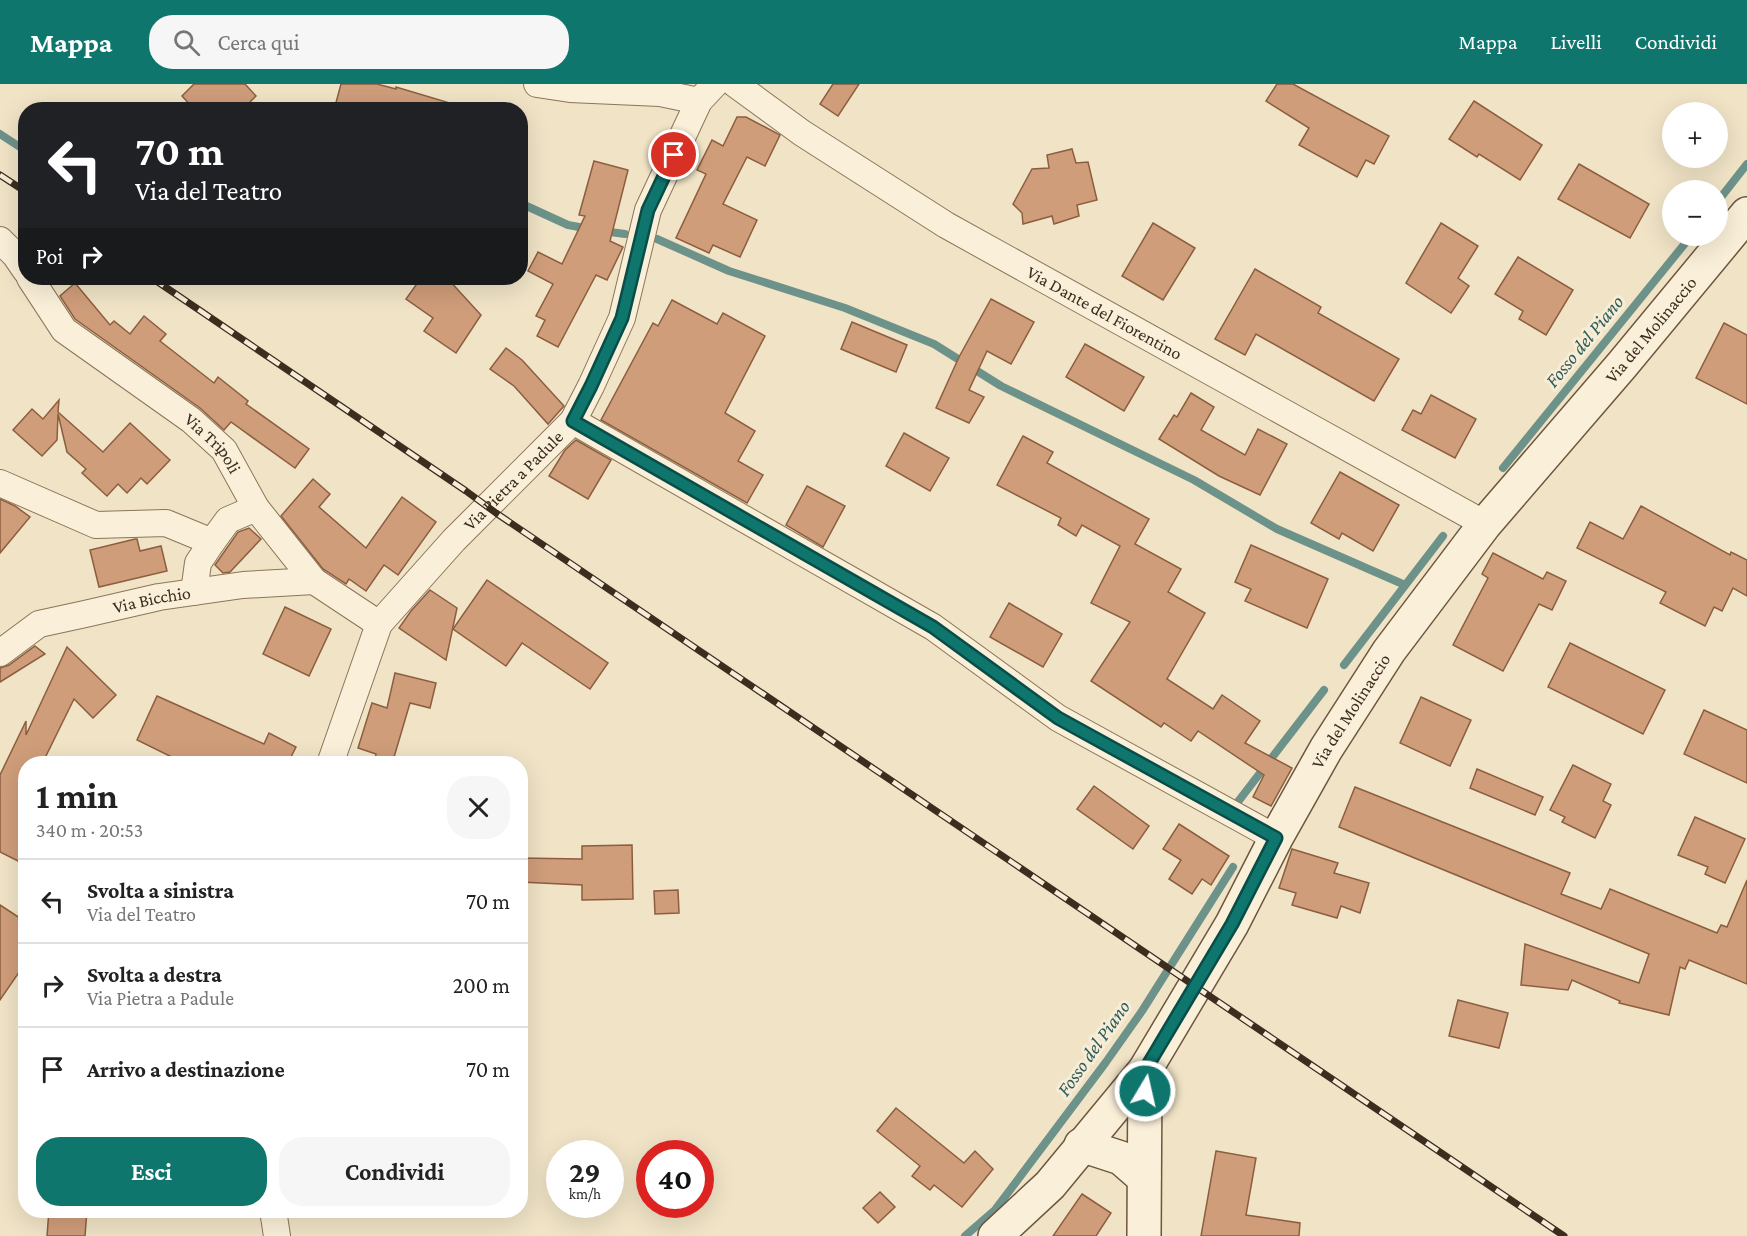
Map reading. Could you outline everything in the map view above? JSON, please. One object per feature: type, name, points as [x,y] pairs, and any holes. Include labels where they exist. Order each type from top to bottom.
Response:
[{"type":"street","points":[[537,84],[570,89],[660,93],[707,92]]},
{"type":"street","name":"Via Dante del Fiorentino","points":[[735,84],[802,133],[946,225],[1485,524]]},
{"type":"street","name":"Via Pietra a Padule","points":[[333,756],[379,624],[454,540],[573,421],[622,318],[648,210],[707,92]]},
{"type":"street","name":"Via del Molinaccio","points":[[995,1236],[1050,1185],[1145,1070],[1232,924],[1276,838],[1326,749],[1389,651],[1485,524],[1622,365],[1747,214]]},
{"type":"street","points":[[0,240],[18,259]]},
{"type":"street","name":"Via Tripoli","points":[[35,285],[64,330],[191,420],[224,450],[256,508],[314,581],[379,624]]},
{"type":"street","points":[[573,421],[933,627],[1058,718],[1276,838]]},
{"type":"street","points":[[0,483],[96,525],[166,523],[212,542]]},
{"type":"street","points":[[194,592],[198,563],[228,520],[256,508]]},
{"type":"street","name":"Via Bicchio","points":[[0,653],[39,624],[159,597],[243,585],[314,581]]},
{"type":"street","points":[[1144,1236],[1145,1070]]},
{"type":"street","points":[[1081,1145],[1120,1158],[1144,1178]]},
{"type":"street","points":[[274,1218],[277,1236]]},
{"type":"building","points":[[194,84],[245,84],[256,96],[250,102],[188,102],[182,96]]},
{"type":"building","points":[[341,84],[377,84],[396,89],[396,87],[446,102],[336,102]]},
{"type":"building","points":[[833,84],[859,84],[838,116],[820,104]]},
{"type":"building","points":[[1277,84],[1293,84],[1389,136],[1374,164],[1366,160],[1357,177],[1299,145],[1309,128],[1266,101]]},
{"type":"building","points":[[1474,101],[1542,145],[1520,180],[1479,154],[1477,157],[1449,139]]},
{"type":"building","points":[[737,117],[746,117],[780,135],[765,166],[747,157],[723,204],[757,220],[740,257],[713,245],[709,253],[676,238],[706,174],[697,170],[712,140],[723,146]]},
{"type":"building","points":[[1072,149],[1076,163],[1088,162],[1097,200],[1077,205],[1079,216],[1054,224],[1052,216],[1023,224],[1022,213],[1013,204],[1032,169],[1049,168],[1047,155]]},
{"type":"building","points":[[594,161],[628,170],[610,241],[623,247],[607,280],[596,275],[558,347],[537,336],[545,320],[536,316],[553,284],[528,271],[538,252],[562,264],[585,216],[579,215]]},
{"type":"building","points":[[1579,164],[1649,204],[1630,238],[1558,199]]},
{"type":"building","points":[[1153,223],[1195,248],[1163,300],[1122,276]]},
{"type":"building","points":[[1441,223],[1478,246],[1458,278],[1469,286],[1451,313],[1406,283]]},
{"type":"building","points":[[1518,257],[1573,290],[1546,335],[1519,319],[1523,311],[1495,294]]},
{"type":"building","points":[[1255,269],[1321,307],[1318,313],[1399,359],[1374,401],[1256,334],[1245,355],[1215,339]]},
{"type":"building","points":[[73,285],[77,285],[110,325],[114,321],[130,334],[144,316],[166,334],[160,341],[214,383],[218,377],[248,401],[246,404],[309,449],[295,468],[231,422],[224,430],[200,408],[75,319],[60,296]]},
{"type":"building","points":[[416,285],[453,285],[481,315],[456,353],[424,331],[433,318],[406,299]]},
{"type":"building","points":[[991,299],[1034,322],[1011,364],[987,351],[969,390],[984,397],[969,423],[936,408],[959,357]]},
{"type":"building","points":[[672,300],[717,324],[723,313],[765,336],[725,413],[755,431],[738,461],[763,475],[747,503],[601,420],[653,323],[658,326]]},
{"type":"building","points":[[852,322],[907,345],[896,372],[841,349]]},
{"type":"building","points":[[1724,323],[1747,335],[1747,404],[1696,378]]},
{"type":"building","points":[[1085,344],[1144,377],[1124,411],[1066,377]]},
{"type":"building","points":[[506,348],[522,360],[564,406],[548,424],[514,386],[490,369]]},
{"type":"building","points":[[1191,393],[1214,407],[1201,430],[1245,455],[1258,429],[1287,444],[1260,495],[1219,476],[1159,439],[1174,415],[1177,417]]},
{"type":"building","points":[[1431,395],[1476,419],[1455,458],[1402,430],[1413,410],[1421,414]]},
{"type":"building","points":[[59,400],[58,412],[103,452],[130,423],[170,460],[147,484],[141,478],[127,493],[118,484],[107,496],[82,473],[86,469],[67,452],[58,414],[57,440],[42,456],[13,430],[32,409],[43,419]]},
{"type":"building","points":[[904,433],[949,458],[930,491],[886,466]]},
{"type":"building","points":[[1023,436],[1053,452],[1047,463],[1149,519],[1135,544],[1181,569],[1168,592],[1205,613],[1167,679],[1213,709],[1222,695],[1260,721],[1245,743],[1292,768],[1271,806],[1253,797],[1264,775],[1198,731],[1191,741],[1164,723],[1161,727],[1091,681],[1130,622],[1091,603],[1120,546],[1082,525],[1076,536],[1058,525],[1061,518],[997,485]]},
{"type":"building","points":[[576,440],[611,460],[588,499],[549,476],[565,450]]},
{"type":"building","points":[[1340,472],[1399,505],[1373,551],[1342,533],[1339,539],[1311,523]]},
{"type":"building","points":[[313,479],[330,494],[319,507],[366,548],[402,497],[436,522],[398,575],[384,565],[366,591],[349,579],[346,584],[323,569],[281,516]]},
{"type":"building","points":[[807,486],[845,506],[823,547],[786,525]]},
{"type":"building","points":[[0,499],[30,517],[0,553]]},
{"type":"building","points":[[1641,506],[1730,555],[1731,552],[1747,560],[1747,596],[1733,588],[1722,611],[1714,607],[1705,626],[1660,603],[1666,592],[1577,548],[1590,522],[1623,539]]},
{"type":"building","points":[[249,528],[261,539],[230,572],[223,573],[215,565],[238,532]]},
{"type":"building","points":[[137,539],[140,551],[161,546],[167,571],[99,587],[90,550]]},
{"type":"building","points":[[1251,545],[1328,579],[1307,628],[1245,601],[1251,589],[1235,582]]},
{"type":"building","points":[[1493,553],[1543,579],[1547,572],[1566,581],[1552,610],[1539,604],[1503,671],[1453,645],[1488,578],[1482,574]]},
{"type":"building","points":[[487,580],[608,663],[590,689],[522,643],[506,666],[453,629]]},
{"type":"building","points":[[430,590],[457,608],[446,660],[399,628]]},
{"type":"building","points":[[1009,603],[1062,634],[1043,667],[990,637]]},
{"type":"building","points":[[285,607],[331,629],[309,676],[263,654]]},
{"type":"building","points":[[1570,643],[1665,690],[1643,734],[1548,687]]},
{"type":"building","points":[[35,646],[45,654],[0,682],[0,668],[9,665]]},
{"type":"building","points":[[67,647],[116,695],[93,718],[74,699],[46,756],[18,756],[18,861],[0,852],[0,775],[26,721],[26,735]]},
{"type":"building","points":[[395,673],[436,683],[430,708],[410,703],[394,756],[376,756],[376,754],[358,748],[372,703],[387,708]]},
{"type":"building","points":[[157,696],[264,744],[269,733],[296,747],[292,756],[170,756],[137,740]]},
{"type":"building","points":[[1421,697],[1471,720],[1450,766],[1400,743]]},
{"type":"building","points":[[1704,710],[1747,730],[1747,783],[1684,754]]},
{"type":"building","points":[[1573,765],[1611,784],[1603,801],[1611,805],[1595,838],[1562,822],[1565,817],[1550,810]]},
{"type":"building","points":[[1477,769],[1543,797],[1535,815],[1470,788]]},
{"type":"building","points":[[1094,786],[1149,826],[1133,849],[1077,809]]},
{"type":"building","points":[[1355,787],[1570,873],[1561,894],[1601,909],[1610,889],[1717,933],[1721,925],[1727,927],[1747,880],[1747,984],[1689,960],[1685,969],[1680,967],[1669,1015],[1619,1003],[1620,1001],[1572,980],[1568,990],[1521,985],[1525,944],[1639,983],[1649,954],[1339,827]]},
{"type":"building","points":[[1695,817],[1745,839],[1725,883],[1705,874],[1708,867],[1678,855]]},
{"type":"building","points":[[1179,824],[1229,856],[1211,885],[1202,879],[1192,894],[1169,879],[1181,860],[1163,849]]},
{"type":"building","points":[[632,845],[633,899],[582,900],[582,885],[528,882],[528,858],[582,859],[582,846]]},
{"type":"building","points":[[1292,849],[1338,863],[1334,873],[1369,883],[1360,913],[1341,906],[1337,918],[1292,905],[1296,893],[1279,888]]},
{"type":"building","points":[[678,890],[679,913],[655,914],[654,891]]},
{"type":"building","points":[[0,905],[18,917],[18,974],[0,1000]]},
{"type":"building","points":[[1458,1000],[1508,1013],[1499,1048],[1449,1036]]},
{"type":"building","points":[[896,1108],[964,1163],[975,1151],[993,1169],[962,1207],[934,1185],[930,1190],[912,1176],[920,1166],[877,1131]]},
{"type":"building","points":[[1216,1151],[1256,1158],[1246,1215],[1300,1223],[1299,1236],[1201,1236]]},
{"type":"building","points":[[880,1192],[895,1207],[878,1223],[863,1208]]},
{"type":"building","points":[[1082,1194],[1111,1213],[1096,1236],[1053,1236]]},
{"type":"building","points":[[48,1218],[86,1218],[85,1236],[47,1236]]},
{"type":"waterway","points":[[0,134],[18,146]]},
{"type":"waterway","name":"Fosso del Piano","points":[[1728,188],[1747,164]]},
{"type":"waterway","points":[[528,207],[568,225],[590,229]]},
{"type":"waterway","points":[[603,231],[625,234]]},
{"type":"waterway","points":[[657,239],[729,271],[845,308],[934,344],[1001,386],[1194,480],[1277,529],[1405,585]]},
{"type":"waterway","name":"Fosso del Piano","points":[[1503,468],[1683,246]]},
{"type":"waterway","name":"Fosso del Piano","points":[[1344,665],[1443,536]]},
{"type":"waterway","name":"Fosso del Piano","points":[[1237,803],[1324,690]]},
{"type":"waterway","name":"Fosso del Piano","points":[[965,1236],[995,1210],[1106,1062],[1142,1011],[1233,867]]},
{"type":"railway","points":[[0,175],[18,187]]},
{"type":"railway","points":[[162,285],[1564,1236]]},
{"type":"route","points":[[674,155],[648,210],[622,318],[573,421],[933,627],[1058,718],[1276,838],[1232,924],[1145,1070],[1145,1091]]}]
